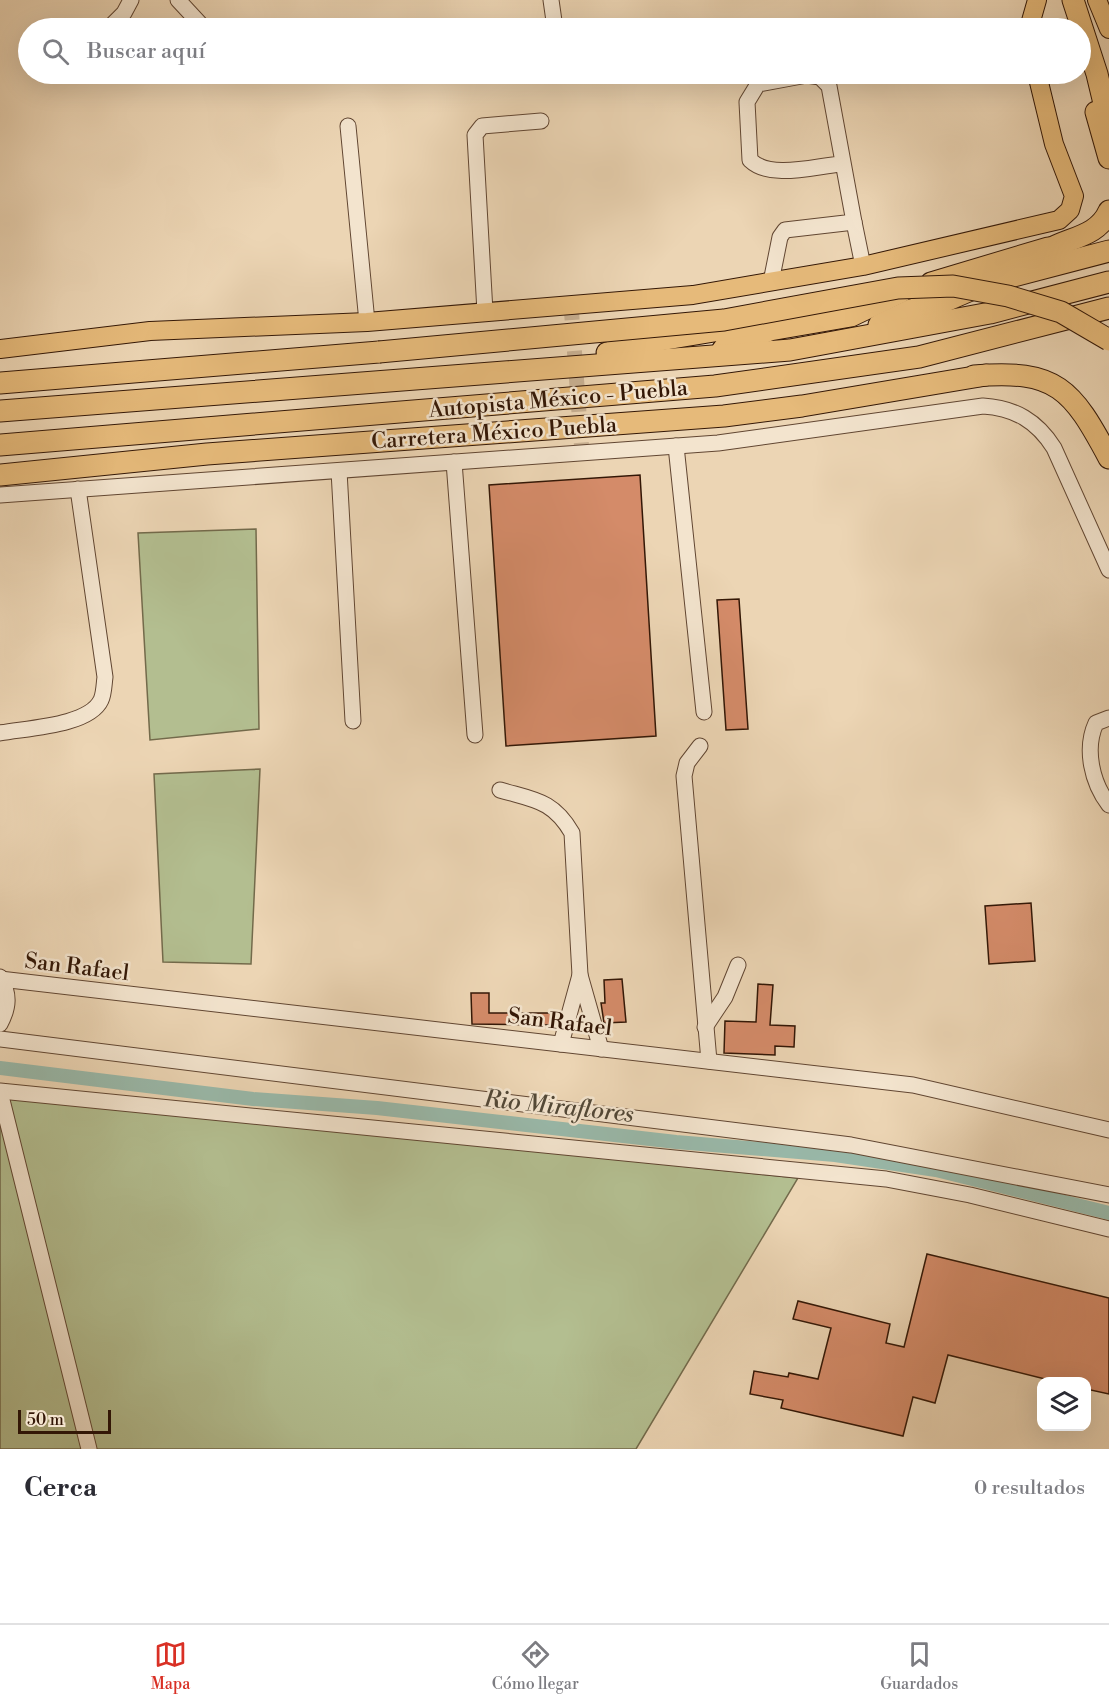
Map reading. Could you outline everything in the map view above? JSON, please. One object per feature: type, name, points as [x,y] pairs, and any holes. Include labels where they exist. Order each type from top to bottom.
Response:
[{"type":"highway","points":[[1073,0],[1074,18]]},
{"type":"highway","points":[[1073,0],[1082,18]]},
{"type":"highway","points":[[1073,0],[1079,18]]},
{"type":"highway","points":[[1091,38],[1109,76]]},
{"type":"highway","points":[[1091,56],[1109,124]]},
{"type":"highway","points":[[1088,84],[1109,158]]},
{"type":"highway","points":[[553,367],[660,340],[741,328],[780,315],[891,294],[1084,237],[1106,217],[1109,211]]},
{"type":"highway","points":[[1019,276],[1048,248]]},
{"type":"highway","points":[[851,338],[911,310],[943,302],[987,283],[1109,251]]},
{"type":"highway","name":"Autopista México - Puebla","points":[[0,411],[790,350],[990,313],[1109,282]]},
{"type":"highway","points":[[0,382],[379,352],[724,320],[898,288],[953,286],[1008,296],[1061,312],[1109,340]]},
{"type":"highway","points":[[703,357],[770,330],[851,316],[891,294]]},
{"type":"highway","name":"Autopista México - Puebla","points":[[0,445],[716,386],[919,357],[1109,308]]},
{"type":"highway","points":[[754,412],[801,401],[857,381],[883,368],[919,357]]},
{"type":"highway","name":"Carretera México Puebla","points":[[0,473],[754,412],[986,375]]},
{"type":"highway","points":[[716,386],[1018,375],[1047,382],[1058,388],[1083,411],[1109,458]]},
{"type":"highway","points":[[0,394],[123,401]]},
{"type":"highway","points":[[0,473],[91,450],[144,432]]},
{"type":"highway","points":[[0,459],[147,460]]},
{"type":"main road","points":[[1032,18],[1037,0]]},
{"type":"main road","points":[[1097,0],[1109,29]]},
{"type":"main road","points":[[0,349],[150,331],[368,322],[693,295],[863,266],[1059,220],[1066,216],[1074,196],[1054,144],[1039,84]]},
{"type":"street","points":[[119,18],[131,0]]},
{"type":"street","points":[[178,0],[195,18]]},
{"type":"street","points":[[551,0],[554,18]]},
{"type":"street","points":[[758,84],[750,93],[747,102],[750,160],[758,168],[771,170],[841,164]]},
{"type":"street","points":[[827,84],[863,266]]},
{"type":"street","points":[[485,312],[475,135],[482,126],[541,121]]},
{"type":"street","points":[[348,126],[368,322]]},
{"type":"street","points":[[771,282],[780,237],[785,230],[854,222]]},
{"type":"street","points":[[0,495],[718,443],[962,408],[1005,408],[1033,422],[1054,448],[1109,570]]},
{"type":"street","points":[[676,446],[704,712]]},
{"type":"street","points":[[454,462],[476,735]]},
{"type":"street","points":[[339,471],[353,721]]},
{"type":"street","points":[[0,733],[74,720],[90,713],[101,700],[105,677],[78,489]]},
{"type":"street","points":[[1109,718],[1096,723],[1091,734],[1092,775],[1109,805]]},
{"type":"street","points":[[700,746],[687,763],[684,776],[709,1061]]},
{"type":"street","points":[[500,790],[546,803],[562,816],[572,833],[580,975],[601,1049]]},
{"type":"street","points":[[705,1027],[725,997],[738,965]]},
{"type":"street","points":[[561,1044],[580,975]]},
{"type":"street","points":[[0,1024],[8,1010],[7,991],[1,979]]},
{"type":"street","name":"San Rafael","points":[[1,979],[913,1085],[1109,1130]]},
{"type":"street","points":[[0,1039],[851,1144],[1109,1195]]},
{"type":"street","points":[[89,1449],[0,1091],[886,1179],[970,1195],[1109,1229]]},
{"type":"green space","points":[[256,529],[259,729],[150,740],[138,533]]},
{"type":"green space","points":[[260,769],[251,964],[163,962],[154,774]]},
{"type":"green space","points":[[0,1096],[798,1178],[636,1449],[0,1449]]},
{"type":"building","points":[[640,475],[656,736],[506,746],[489,485]]},
{"type":"building","points":[[739,599],[748,729],[726,730],[717,600]]},
{"type":"building","points":[[1031,903],[1035,961],[989,964],[985,906]]},
{"type":"building","points":[[622,979],[626,1022],[604,1023],[601,1003],[605,1003],[604,980]]},
{"type":"building","points":[[758,984],[773,985],[770,1025],[795,1026],[794,1047],[775,1046],[775,1055],[724,1053],[725,1021],[756,1022]]},
{"type":"building","points":[[471,993],[489,993],[489,1013],[559,1013],[556,1025],[472,1024]]},
{"type":"building","points":[[927,1254],[1109,1298],[1109,1394],[1091,1390],[1091,1377],[1037,1377],[948,1355],[935,1403],[913,1397],[903,1436],[781,1408],[783,1400],[750,1394],[754,1371],[788,1377],[789,1373],[818,1379],[831,1328],[793,1319],[798,1301],[890,1324],[886,1343],[904,1347]]},
{"type":"waterway","name":"Rio Miraflores","points":[[0,1068],[253,1099],[377,1108],[676,1142],[835,1155],[936,1170],[1109,1213]]},
{"type":"tunnel","points":[[571,305],[582,453]]}]
